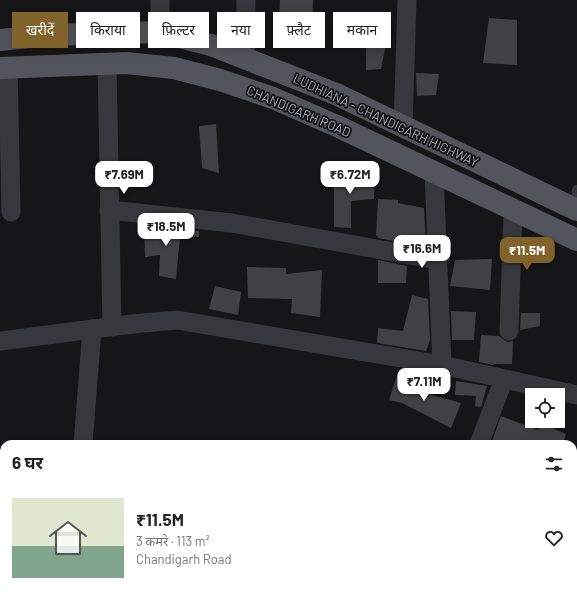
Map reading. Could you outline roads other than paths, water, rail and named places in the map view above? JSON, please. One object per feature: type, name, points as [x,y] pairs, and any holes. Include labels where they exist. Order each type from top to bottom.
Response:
[{"type":"main road","name":"LUDHIANA - CHANDIGARH HIGHWAY","points":[[0,40],[48,35],[148,32]]},
{"type":"main road","name":"LUDHIANA - CHANDIGARH HIGHWAY","points":[[209,44],[336,94],[404,127],[577,203]]},
{"type":"main road","name":"CHANDIGARH ROAD","points":[[4,68],[126,63],[174,68],[220,80],[280,101],[339,127],[577,240]]},
{"type":"street","points":[[160,0],[160,12]]},
{"type":"street","points":[[245,58],[246,0]]},
{"type":"street","points":[[404,127],[407,0]]},
{"type":"street","points":[[107,63],[112,327]]},
{"type":"street","points":[[4,68],[11,212]]},
{"type":"street","points":[[434,172],[442,365]]},
{"type":"street","points":[[109,210],[232,223],[438,260]]},
{"type":"street","points":[[509,331],[513,210]]},
{"type":"street","points":[[0,341],[177,320],[442,365],[577,395]]},
{"type":"street","points":[[83,440],[92,330]]},
{"type":"street","points":[[481,440],[504,379]]}]
